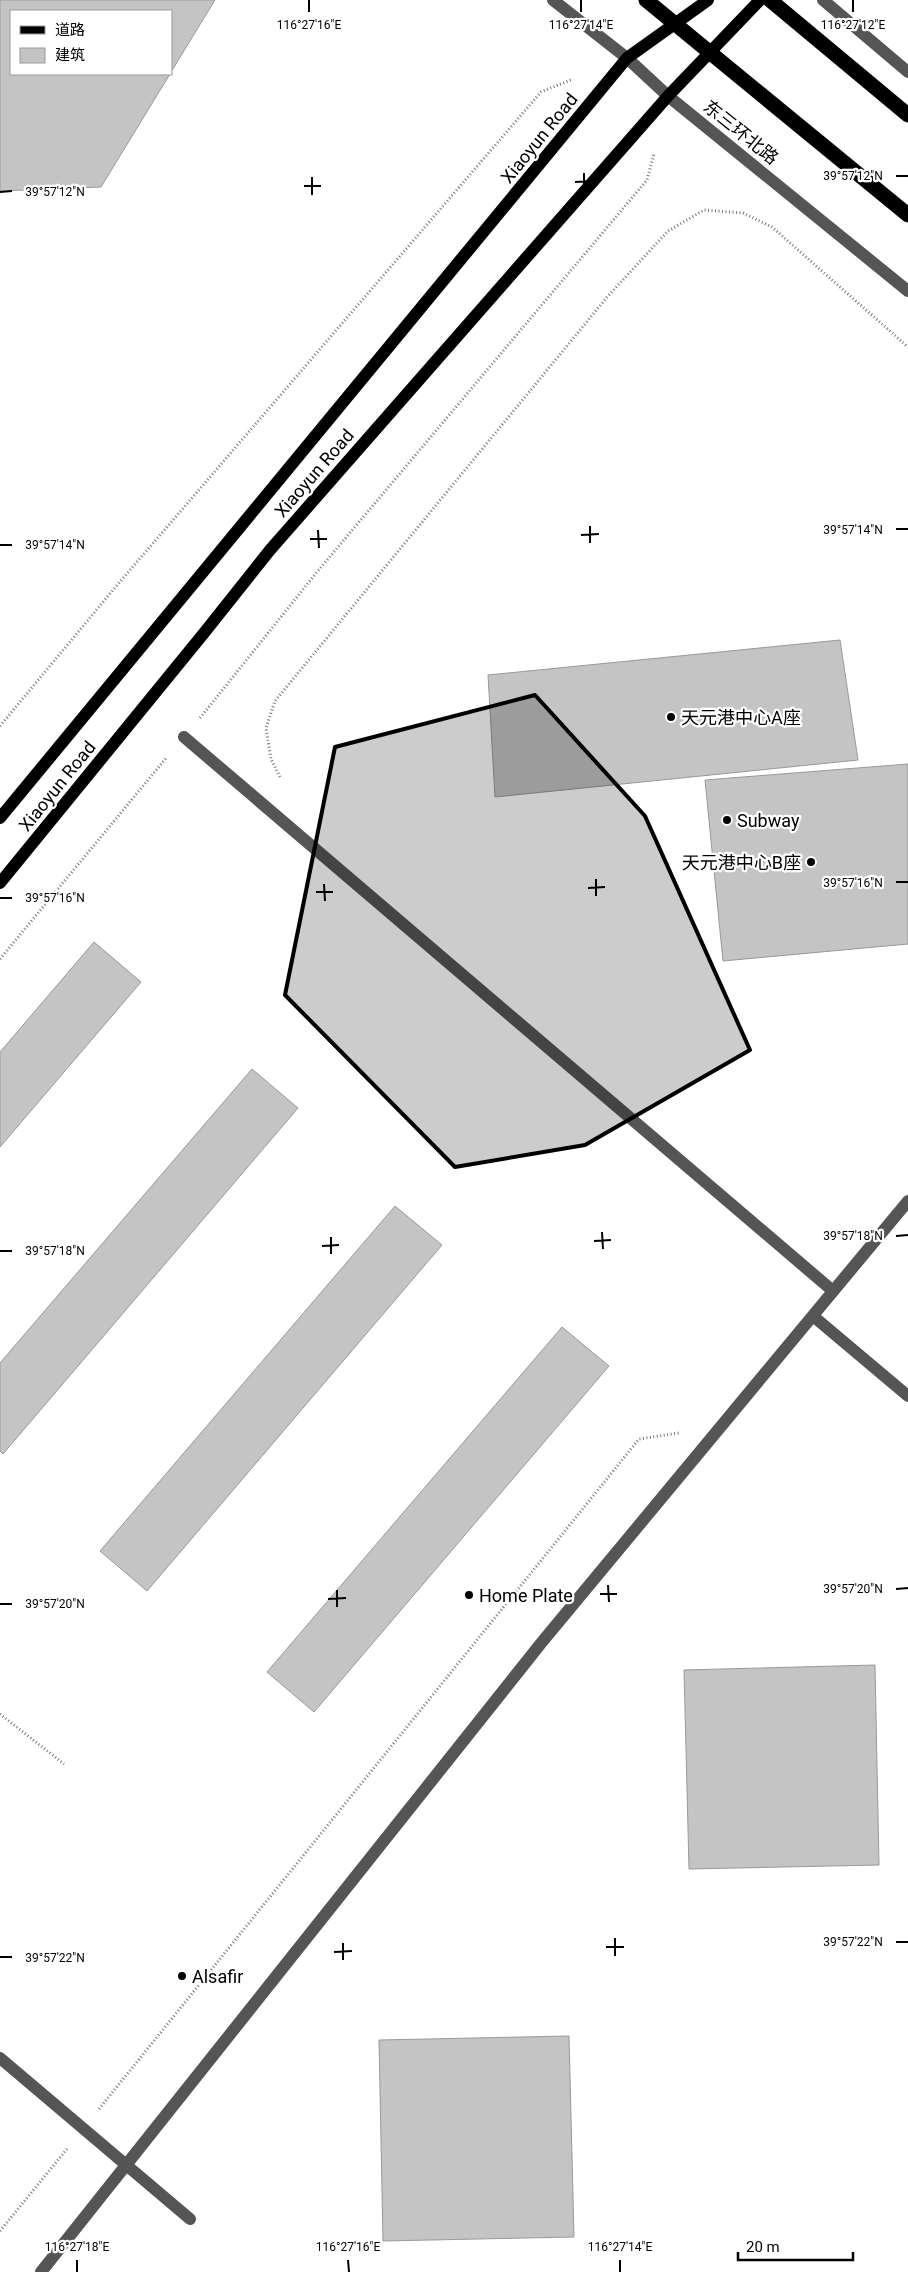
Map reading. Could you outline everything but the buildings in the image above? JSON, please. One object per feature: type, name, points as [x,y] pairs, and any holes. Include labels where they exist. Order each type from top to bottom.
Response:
[{"type":"highway","points":[[646,0],[908,215]]},
{"type":"highway","points":[[770,0],[908,115]]},
{"type":"main road","name":"Xiaoyun Road","points":[[0,818],[627,58],[708,0]]},
{"type":"main road","name":"Xiaoyun Road","points":[[0,884],[270,550],[668,96],[760,0]]},
{"type":"street","name":"东三环北路","points":[[553,0],[627,58],[668,96],[908,291]]},
{"type":"street","points":[[824,0],[908,72]]},
{"type":"street","points":[[184,737],[833,1291]]},
{"type":"street","points":[[41,2272],[542,1642],[908,1201]]},
{"type":"street","points":[[813,1316],[908,1396]]},
{"type":"street","points":[[0,2058],[190,2218]]},
{"type":"path","points":[[0,726],[125,576],[541,92],[582,76]]},
{"type":"path","points":[[0,959],[184,737],[317,572],[648,180],[654,153]]},
{"type":"path","points":[[280,777],[271,760],[266,728],[275,701],[608,296],[668,231],[704,210],[743,213],[772,227],[908,347]]},
{"type":"path","points":[[0,2231],[639,1439],[720,1428]]},
{"type":"path","points":[[0,1714],[64,1764]]},
{"type":"highlighted area","points":[[535,695],[645,816],[750,1050],[585,1145],[455,1167],[285,995],[335,747]]},
{"type":"place","name":"天元港中心A座","points":[[671,717]]},
{"type":"place","name":"Subway","points":[[727,820]]},
{"type":"place","name":"天元港中心B座","points":[[811,862]]},
{"type":"place","name":"Home Plate","points":[[469,1595]]},
{"type":"place","name":"Alsafir","points":[[182,1976]]}]
